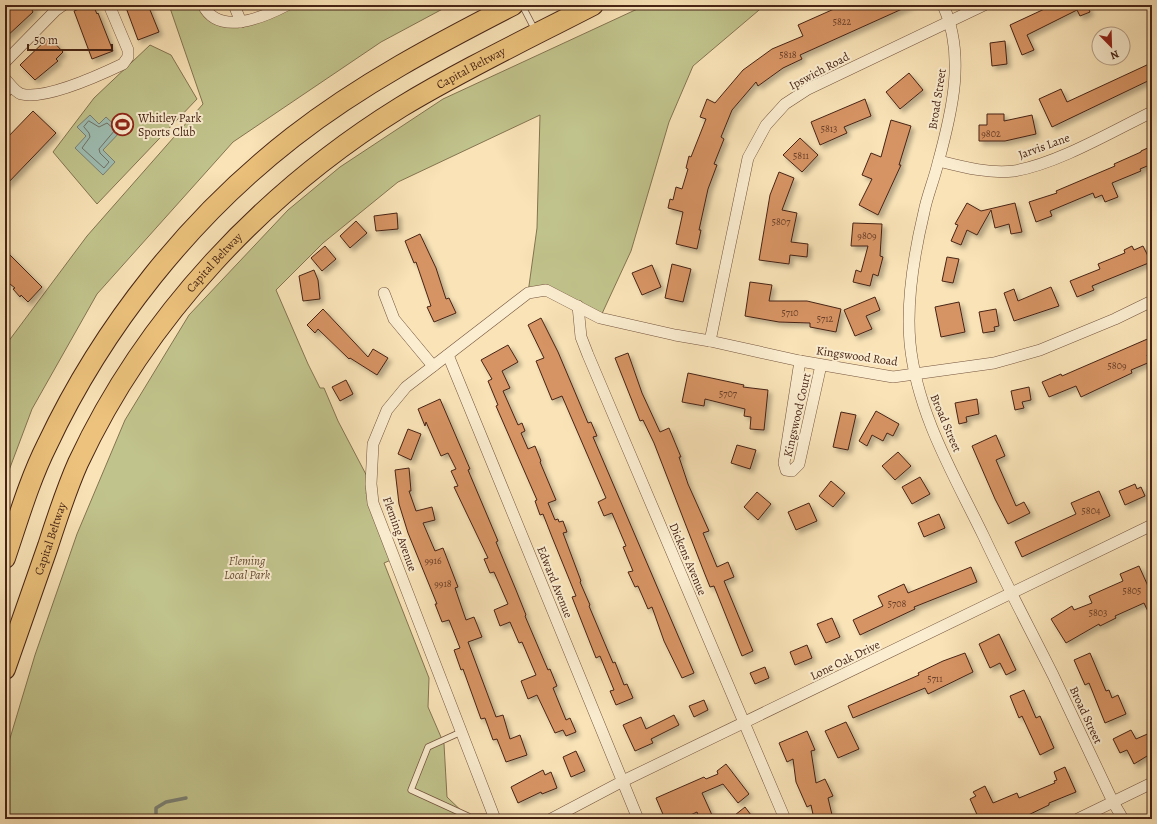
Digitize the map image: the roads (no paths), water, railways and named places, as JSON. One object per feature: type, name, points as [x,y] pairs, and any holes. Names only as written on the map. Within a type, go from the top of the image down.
[{"type":"highway","points":[[5,548],[46,445],[69,400],[95,357],[151,279],[217,205],[252,171],[293,137],[335,107],[381,76],[432,47],[513,5]]},
{"type":"highway","name":"Capital Beltway","points":[[5,669],[78,464],[119,389],[147,344],[177,305],[240,235],[316,167],[354,138],[401,107],[593,5]]},
{"type":"highway","points":[[5,558],[27,491]]},
{"type":"street","points":[[5,62],[56,10],[63,5]]},
{"type":"street","points":[[5,79],[19,93],[31,95],[49,93],[123,64],[128,57],[128,50],[109,5]]},
{"type":"street","points":[[203,5],[211,16],[226,22],[241,22],[287,5]]},
{"type":"street","points":[[234,5],[241,22]]},
{"type":"street","name":"Broad Street","points":[[943,5],[951,22],[954,38],[956,68],[954,92],[939,162],[924,211],[911,284],[910,341],[915,375],[919,393],[931,428],[1113,802],[1123,819]]},
{"type":"street","name":"Ipswich Road","points":[[710,341],[748,158],[766,125],[785,104],[808,89],[984,5]]},
{"type":"street","name":"Jarvis Lane","points":[[939,162],[974,170],[1013,171],[1034,167],[1081,147],[1152,112]]},
{"type":"street","name":"Fleming Avenue","points":[[495,818],[373,503],[371,484],[373,444],[387,410],[406,387],[528,293],[546,290],[578,306]]},
{"type":"street","points":[[384,293],[394,319],[423,351],[433,366]]},
{"type":"street","name":"Kingswood Road","points":[[578,306],[600,318],[675,335],[710,341],[800,361],[893,377],[994,363],[1040,350],[1115,319],[1152,301]]},
{"type":"street","name":"Dickens Avenue","points":[[578,306],[581,336],[588,355],[785,819]]},
{"type":"street","name":"Edward Avenue","points":[[448,355],[638,819]]},
{"type":"street","name":"Kingswood Court","points":[[800,361],[784,463],[786,470],[792,471],[800,464],[821,365]]},
{"type":"street","name":"Lone Oak Drive","points":[[550,819],[623,781],[1152,525]]},
{"type":"street","points":[[1078,819],[1152,783]]},
{"type":"lane","points":[[522,5],[537,34]]},
{"type":"lane","points":[[5,96],[13,88]]},
{"type":"lane","points":[[462,732],[428,747],[411,790],[470,818],[495,818]]},
{"type":"water","points":[[90,115],[99,124],[106,117],[121,131],[103,150],[115,162],[103,175],[75,148],[86,136],[77,127]]},
{"type":"waterway","points":[[156,819],[156,808],[166,802],[186,798]]},
{"type":"place","name":"Whitley Park Sports Club","points":[[123,125]]},
{"type":"park label","name":"Fleming Local Park","points":[[247,568]]}]
